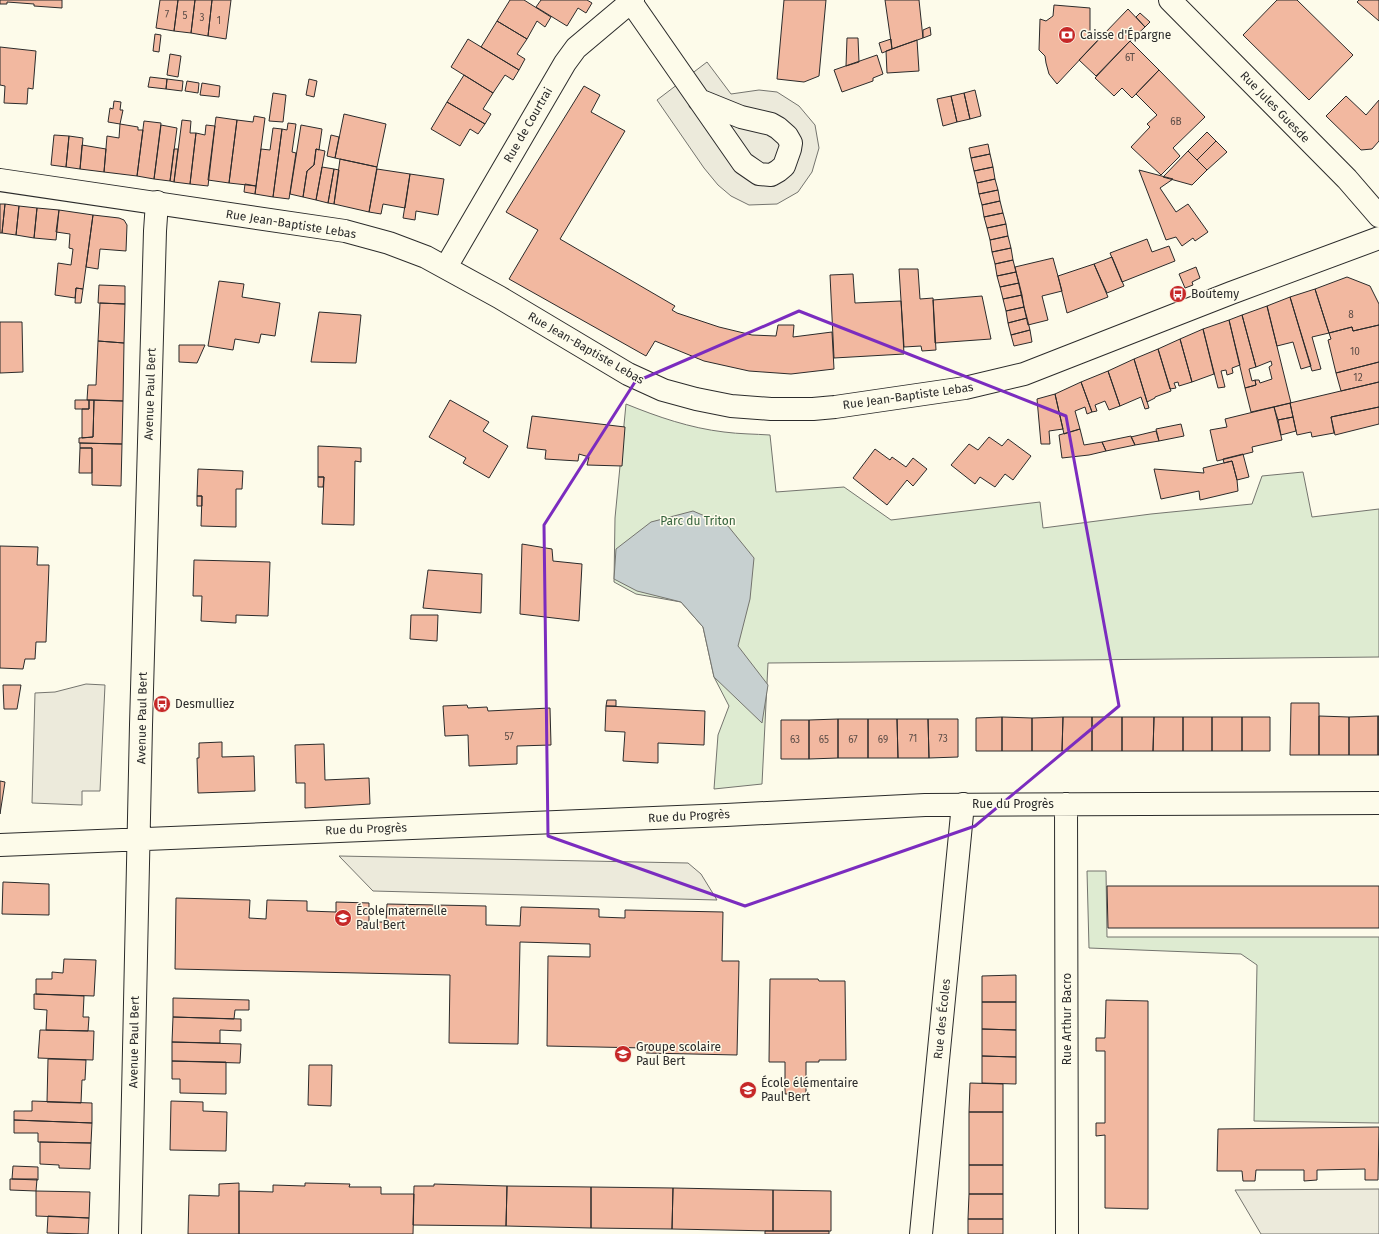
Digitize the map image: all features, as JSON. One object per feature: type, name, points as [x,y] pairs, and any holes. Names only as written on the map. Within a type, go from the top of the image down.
[{"type":"street","name":"Rue Jules Guesde","points":[[1170,0],[1347,179],[1379,216]]},
{"type":"street","name":"Rue de Courtrai","points":[[446,267],[564,63],[576,48],[632,1],[699,100]]},
{"type":"street","name":"Rue Jean-Baptiste Lebas","points":[[0,180],[345,231],[396,245],[426,257],[499,296],[628,374],[647,383],[678,394],[731,406],[771,409],[813,409],[903,398],[966,388],[1024,374],[1202,304],[1379,238]]},
{"type":"street","name":"Avenue Paul Bert","points":[[130,1234],[149,428],[154,238],[157,202]]},
{"type":"street","name":"Rue du Progrès","points":[[0,845],[963,804],[1379,803]]},
{"type":"street","name":"Rue des Écoles","points":[[921,1234],[963,804]]},
{"type":"street","name":"Rue Arthur Bacro","points":[[1066,804],[1067,1234]]},
{"type":"highlighted area","points":[[799,311],[1066,416],[1119,706],[975,826],[745,906],[548,836],[544,525],[635,382]]},
{"type":"green space","name":"Parc du Triton","points":[[626,404],[662,418],[699,428],[730,433],[770,435],[776,492],[844,487],[891,520],[1040,502],[1043,528],[1151,514],[1252,504],[1262,476],[1303,472],[1312,517],[1379,509],[1379,657],[768,663],[762,784],[714,789],[718,735],[729,706],[714,677],[703,627],[681,602],[636,594],[614,582],[615,518]]},
{"type":"green space","points":[[1087,871],[1106,871],[1107,937],[1379,937],[1379,1123],[1254,1121],[1257,965],[1241,954],[1089,948]]},
{"type":"shaded area","points":[[707,62],[731,94],[759,90],[777,92],[799,106],[815,125],[819,148],[812,172],[798,192],[777,204],[749,205],[731,196],[718,185],[704,168],[657,100]]},
{"type":"shaded area","points":[[693,511],[728,526],[754,558],[750,599],[738,646],[768,685],[762,723],[714,677],[703,627],[681,602],[637,591],[614,579],[616,549],[651,522]]},
{"type":"shaded area","points":[[86,684],[105,685],[100,791],[82,791],[82,805],[32,803],[35,693],[55,692]]},
{"type":"shaded area","points":[[339,856],[688,863],[701,874],[717,900],[373,891]]},
{"type":"shaded area","points":[[1379,1189],[1379,1234],[1261,1234],[1235,1190]]},
{"type":"building","points":[[0,0],[62,0],[62,8],[7,2],[7,4],[0,4]]},
{"type":"building","points":[[160,0],[178,0],[174,31],[156,28]]},
{"type":"building","points":[[178,0],[195,0],[191,33],[174,31]]},
{"type":"building","points":[[195,0],[212,0],[208,36],[191,33]]},
{"type":"building","points":[[212,0],[231,0],[226,39],[208,36]]},
{"type":"building","points":[[510,0],[524,0],[551,17],[545,27],[537,21],[527,39],[497,21]]},
{"type":"building","points":[[541,0],[587,0],[592,3],[586,13],[578,8],[567,26],[536,7]]},
{"type":"building","points":[[784,0],[826,0],[819,76],[804,82],[777,79]]},
{"type":"building","points":[[885,0],[919,0],[923,38],[892,49]]},
{"type":"building","points":[[1277,0],[1297,0],[1353,55],[1309,100],[1243,35]]},
{"type":"building","points":[[1359,0],[1379,0],[1379,21],[1357,2]]},
{"type":"building","points":[[1054,5],[1090,8],[1090,33],[1096,33],[1100,38],[1057,84],[1049,74],[1045,56],[1039,50],[1040,19],[1046,21],[1053,16]]},
{"type":"building","points":[[1128,9],[1145,27],[1096,76],[1079,60]]},
{"type":"building","points":[[1140,13],[1150,22],[1145,27],[1136,17]]},
{"type":"building","points":[[497,21],[527,39],[517,54],[525,59],[519,70],[481,47]]},
{"type":"building","points":[[930,27],[931,35],[923,38],[923,30]]},
{"type":"building","points":[[155,34],[161,35],[159,52],[153,51]]},
{"type":"building","points":[[847,38],[858,38],[859,62],[846,66]]},
{"type":"building","points":[[468,39],[519,70],[513,80],[505,75],[493,93],[451,67]]},
{"type":"building","points":[[891,39],[892,49],[882,53],[879,43]]},
{"type":"building","points":[[917,40],[919,71],[887,73],[886,51]]},
{"type":"building","points":[[1130,41],[1159,70],[1132,98],[1122,88],[1114,96],[1095,78]]},
{"type":"building","points":[[0,47],[36,51],[33,89],[28,88],[27,104],[4,103],[5,86],[0,85]]},
{"type":"building","points":[[170,54],[181,56],[178,77],[167,75]]},
{"type":"building","points":[[877,55],[883,74],[873,78],[873,81],[842,92],[834,70]]},
{"type":"building","points":[[1159,70],[1205,117],[1173,148],[1180,156],[1161,175],[1131,147],[1150,127],[1147,124],[1157,115],[1136,94]]},
{"type":"building","points":[[464,75],[493,93],[483,109],[491,114],[485,124],[447,102]]},
{"type":"building","points":[[150,77],[167,79],[166,89],[148,87]]},
{"type":"building","points":[[167,79],[183,81],[182,91],[166,89]]},
{"type":"building","points":[[309,79],[317,81],[314,97],[306,95]]},
{"type":"building","points":[[187,81],[199,83],[198,93],[185,91]]},
{"type":"building","points":[[202,83],[220,86],[219,97],[200,95]]},
{"type":"building","points":[[584,86],[600,95],[591,112],[625,131],[560,239],[675,306],[672,310],[677,313],[719,327],[752,335],[776,336],[778,325],[794,325],[793,337],[832,332],[834,369],[791,374],[749,371],[704,361],[655,341],[646,356],[509,279],[538,230],[506,212]]},
{"type":"building","points":[[975,90],[981,116],[970,119],[964,93]]},
{"type":"building","points":[[273,93],[286,95],[283,122],[269,121]]},
{"type":"building","points":[[964,93],[970,119],[957,122],[951,96]]},
{"type":"building","points":[[951,96],[957,122],[943,126],[937,99]]},
{"type":"building","points":[[1346,96],[1366,115],[1379,100],[1379,141],[1372,149],[1361,150],[1326,116]]},
{"type":"building","points":[[114,101],[121,102],[120,110],[123,110],[120,124],[108,122],[110,108],[113,109]]},
{"type":"building","points":[[447,102],[485,124],[478,134],[470,129],[460,146],[431,129]]},
{"type":"building","points":[[344,114],[386,124],[377,167],[335,158]]},
{"type":"building","points":[[254,116],[265,118],[256,186],[229,183],[237,120],[253,122]]},
{"type":"building","points":[[216,117],[237,120],[229,183],[208,180]]},
{"type":"building","points":[[182,120],[191,121],[190,133],[196,133],[190,184],[174,182]]},
{"type":"building","points":[[144,121],[161,123],[154,179],[137,176]]},
{"type":"building","points":[[288,123],[296,124],[292,152],[296,153],[289,199],[273,197],[282,129],[287,130]]},
{"type":"building","points":[[120,124],[138,127],[138,130],[143,130],[137,176],[104,172],[107,136],[119,138]]},
{"type":"building","points":[[161,125],[177,128],[170,181],[154,179]]},
{"type":"building","points":[[206,125],[215,126],[208,186],[190,184],[196,133],[205,135]]},
{"type":"building","points":[[301,125],[322,129],[319,150],[316,149],[314,165],[307,171],[303,197],[290,194]]},
{"type":"building","points":[[273,128],[282,129],[273,197],[255,194],[261,149],[270,150]]},
{"type":"building","points":[[1207,132],[1216,141],[1197,160],[1188,151]]},
{"type":"building","points":[[54,135],[69,136],[66,167],[51,165]]},
{"type":"building","points":[[331,135],[339,137],[335,158],[327,156]]},
{"type":"building","points":[[69,136],[83,138],[80,169],[66,167]]},
{"type":"building","points":[[1216,141],[1227,152],[1207,170],[1197,160]]},
{"type":"building","points":[[988,144],[990,154],[971,158],[969,148]]},
{"type":"building","points":[[82,145],[106,149],[104,172],[80,169]]},
{"type":"building","points":[[174,149],[178,149],[174,182],[170,181]]},
{"type":"building","points":[[316,149],[325,151],[316,200],[303,197],[307,171],[314,165]]},
{"type":"building","points":[[1188,151],[1207,170],[1192,185],[1163,177]]},
{"type":"building","points":[[990,154],[993,167],[974,171],[971,158]]},
{"type":"building","points":[[340,159],[377,167],[369,212],[334,204]]},
{"type":"building","points":[[322,167],[334,169],[328,203],[316,200]]},
{"type":"building","points":[[993,167],[995,179],[977,183],[974,171]]},
{"type":"building","points":[[334,169],[339,170],[334,204],[328,203]]},
{"type":"building","points":[[377,169],[410,174],[405,208],[383,204],[381,214],[369,212]]},
{"type":"building","points":[[1139,170],[1173,179],[1160,188],[1176,212],[1188,204],[1208,232],[1195,241],[1193,238],[1182,246],[1176,237],[1166,240]]},
{"type":"building","points":[[410,174],[444,179],[438,215],[416,211],[415,220],[403,218]]},
{"type":"building","points":[[995,179],[998,190],[979,194],[977,183]]},
{"type":"building","points":[[245,184],[256,186],[255,194],[244,192]]},
{"type":"building","points":[[998,190],[1000,201],[982,205],[979,194]]},
{"type":"building","points":[[1000,201],[1003,213],[984,217],[982,205]]},
{"type":"building","points":[[0,204],[5,204],[2,233],[0,233]]},
{"type":"building","points":[[5,204],[19,206],[16,235],[2,233]]},
{"type":"building","points":[[19,206],[37,208],[34,238],[16,235]]},
{"type":"building","points":[[37,208],[59,210],[56,240],[34,238]]},
{"type":"building","points":[[59,210],[93,215],[83,289],[76,288],[75,298],[55,295],[58,263],[71,265],[73,249],[69,248],[70,234],[56,232]]},
{"type":"building","points":[[1003,213],[1006,224],[987,228],[984,217]]},
{"type":"building","points":[[93,215],[119,218],[124,220],[127,225],[126,251],[100,249],[98,269],[86,267]]},
{"type":"building","points":[[1006,224],[1008,236],[990,240],[987,228]]},
{"type":"building","points":[[1008,236],[1011,248],[992,252],[990,240]]},
{"type":"building","points":[[1147,239],[1152,252],[1169,246],[1175,261],[1122,282],[1110,253]]},
{"type":"building","points":[[1011,248],[1013,260],[995,264],[992,252]]},
{"type":"building","points":[[1112,257],[1124,286],[1107,293],[1094,264]]},
{"type":"building","points":[[1053,258],[1062,291],[1042,296],[1048,320],[1028,325],[1015,267]]},
{"type":"building","points":[[1013,260],[1016,272],[997,276],[995,264]]},
{"type":"building","points":[[1094,264],[1108,297],[1067,313],[1058,276]]},
{"type":"building","points":[[1196,267],[1200,278],[1192,282],[1193,285],[1185,288],[1179,274]]},
{"type":"building","points":[[899,269],[918,269],[920,299],[933,298],[936,350],[922,351],[921,346],[904,347]]},
{"type":"building","points":[[1016,272],[1019,283],[1000,287],[997,276]]},
{"type":"building","points":[[853,274],[855,303],[901,301],[904,354],[834,358],[830,275]]},
{"type":"building","points":[[1347,277],[1370,286],[1379,304],[1379,325],[1353,331],[1352,327],[1329,333],[1315,289]]},
{"type":"building","points":[[219,281],[244,284],[242,297],[280,303],[275,336],[261,334],[259,343],[235,339],[233,350],[208,346]]},
{"type":"building","points":[[1019,283],[1022,295],[1003,299],[1000,287]]},
{"type":"building","points":[[99,285],[125,286],[125,304],[98,303]]},
{"type":"building","points":[[76,288],[83,289],[81,303],[75,303]]},
{"type":"building","points":[[1315,289],[1329,333],[1312,337],[1321,369],[1312,371],[1290,297]]},
{"type":"building","points":[[1022,295],[1024,307],[1006,311],[1003,299]]},
{"type":"building","points":[[982,296],[991,339],[935,343],[933,300]]},
{"type":"building","points":[[1290,297],[1311,366],[1301,369],[1293,342],[1277,346],[1267,306]]},
{"type":"building","points":[[100,303],[125,304],[124,343],[98,341]]},
{"type":"building","points":[[1267,306],[1291,403],[1251,412],[1245,388],[1256,385],[1255,380],[1259,380],[1260,383],[1272,379],[1269,367],[1272,365],[1271,361],[1256,367],[1242,315]]},
{"type":"building","points":[[1024,307],[1027,318],[1008,323],[1006,311]]},
{"type":"building","points":[[319,312],[361,315],[356,363],[311,362]]},
{"type":"building","points":[[1242,315],[1256,367],[1249,369],[1252,381],[1255,380],[1256,385],[1245,388],[1229,320]]},
{"type":"building","points":[[1027,318],[1030,330],[1011,335],[1008,323]]},
{"type":"building","points":[[1229,320],[1240,365],[1232,368],[1233,373],[1227,375],[1226,370],[1221,371],[1225,387],[1218,388],[1203,329]]},
{"type":"building","points":[[0,322],[22,322],[23,372],[0,373]]},
{"type":"building","points":[[1379,325],[1379,362],[1336,373],[1328,340],[1331,339],[1329,333],[1352,327],[1353,331]]},
{"type":"building","points":[[1203,329],[1214,374],[1192,382],[1180,339]]},
{"type":"building","points":[[1030,330],[1032,342],[1014,346],[1011,335]]},
{"type":"building","points":[[1180,339],[1192,382],[1179,386],[1178,382],[1174,383],[1176,388],[1170,389],[1158,349]]},
{"type":"building","points":[[98,341],[124,343],[123,401],[87,400],[88,385],[96,385]]},
{"type":"building","points":[[179,345],[205,345],[197,363],[179,362]]},
{"type":"building","points":[[1158,349],[1171,391],[1155,397],[1147,402],[1134,359]]},
{"type":"building","points":[[1134,359],[1149,408],[1145,409],[1141,397],[1120,406],[1108,371]]},
{"type":"building","points":[[1379,362],[1379,382],[1341,391],[1336,373]]},
{"type":"building","points":[[1108,371],[1120,406],[1109,410],[1105,401],[1095,405],[1097,411],[1092,412],[1081,382]]},
{"type":"building","points":[[1081,382],[1092,412],[1087,414],[1085,407],[1075,411],[1080,429],[1064,434],[1055,394]]},
{"type":"building","points":[[1379,382],[1379,407],[1331,417],[1334,433],[1312,437],[1311,432],[1297,435],[1290,403]]},
{"type":"building","points":[[1055,394],[1063,429],[1049,431],[1050,444],[1041,444],[1037,399]]},
{"type":"building","points":[[75,400],[89,400],[89,409],[75,409]]},
{"type":"building","points":[[89,400],[94,400],[93,437],[82,438],[82,409],[89,409]]},
{"type":"building","points":[[94,400],[123,401],[122,444],[79,443],[79,438],[93,437]]},
{"type":"building","points":[[450,400],[489,422],[483,431],[508,446],[489,478],[463,463],[466,458],[429,437]]},
{"type":"building","points":[[1290,403],[1293,417],[1278,420],[1274,407]]},
{"type":"building","points":[[1274,407],[1282,440],[1252,447],[1253,452],[1217,461],[1210,430],[1227,427],[1225,419]]},
{"type":"building","points":[[1379,407],[1379,424],[1335,435],[1331,417]]},
{"type":"building","points":[[532,416],[625,427],[622,466],[587,465],[589,457],[579,454],[578,461],[545,459],[546,450],[527,448]]},
{"type":"building","points":[[1293,417],[1296,431],[1281,435],[1278,420]]},
{"type":"building","points":[[1181,424],[1184,436],[1159,441],[1156,429]]},
{"type":"building","points":[[1080,429],[1084,445],[1102,442],[1106,451],[1089,455],[1062,458],[1059,435]]},
{"type":"building","points":[[1156,431],[1159,441],[1135,445],[1131,437]]},
{"type":"building","points":[[1131,436],[1135,445],[1106,451],[1102,442]]},
{"type":"building","points":[[989,437],[1002,446],[1008,439],[1031,456],[1013,480],[1005,474],[995,487],[980,477],[975,484],[951,465],[969,444],[978,450]]},
{"type":"building","points":[[80,443],[122,444],[121,486],[92,485],[92,448],[80,448]]},
{"type":"building","points":[[318,446],[361,448],[361,462],[355,461],[354,525],[322,524],[324,477],[318,477]]},
{"type":"building","points":[[80,448],[92,448],[92,473],[79,473]]},
{"type":"building","points":[[875,449],[890,460],[892,457],[906,467],[913,458],[927,469],[913,486],[907,480],[887,505],[853,478]]},
{"type":"building","points":[[1243,454],[1249,477],[1237,480],[1232,461],[1224,463],[1223,459]]},
{"type":"building","points":[[1232,461],[1238,491],[1200,500],[1199,491],[1161,499],[1154,469],[1204,473],[1203,468]]},
{"type":"building","points":[[198,469],[243,471],[242,489],[236,489],[236,527],[201,526],[202,496],[197,496]]},
{"type":"building","points":[[318,477],[324,477],[323,487],[318,487]]},
{"type":"building","points":[[197,496],[202,496],[202,506],[197,506]]},
{"type":"building","points":[[522,544],[552,549],[553,561],[582,564],[579,621],[520,614]]},
{"type":"building","points":[[0,546],[38,547],[37,565],[49,565],[46,642],[36,642],[35,659],[25,659],[23,669],[0,668]]},
{"type":"building","points":[[194,560],[270,562],[268,616],[236,615],[236,623],[201,621],[202,596],[193,596]]},
{"type":"building","points":[[428,570],[482,574],[481,613],[423,608]]},
{"type":"building","points":[[411,615],[438,615],[437,641],[410,639]]},
{"type":"building","points":[[3,685],[21,685],[17,709],[4,709]]},
{"type":"building","points":[[607,700],[616,700],[616,706],[606,706]]},
{"type":"building","points":[[1291,703],[1319,703],[1319,755],[1290,755]]},
{"type":"building","points":[[467,705],[468,708],[487,707],[488,711],[550,708],[551,745],[517,746],[517,764],[469,766],[468,735],[445,736],[443,706]]},
{"type":"building","points":[[606,706],[705,711],[704,745],[658,743],[658,763],[623,761],[625,732],[605,731]]},
{"type":"building","points":[[1319,716],[1349,717],[1349,755],[1319,755]]},
{"type":"building","points":[[1378,716],[1378,755],[1349,755],[1349,717]]},
{"type":"building","points":[[1379,716],[1379,755],[1378,755]]},
{"type":"building","points":[[1002,717],[1032,718],[1032,751],[1002,751]]},
{"type":"building","points":[[1002,717],[1002,751],[976,751],[976,718]]},
{"type":"building","points":[[1063,717],[1062,751],[1032,751],[1032,718]]},
{"type":"building","points":[[1063,717],[1092,717],[1092,751],[1062,751]]},
{"type":"building","points":[[1092,717],[1122,717],[1122,751],[1092,751]]},
{"type":"building","points":[[1122,717],[1154,717],[1153,751],[1122,751]]},
{"type":"building","points":[[1154,717],[1183,717],[1183,751],[1153,751]]},
{"type":"building","points":[[1183,717],[1212,717],[1212,751],[1183,751]]},
{"type":"building","points":[[1212,717],[1242,717],[1242,751],[1212,751]]},
{"type":"building","points":[[1242,717],[1270,717],[1270,751],[1242,751]]},
{"type":"building","points":[[838,719],[838,758],[809,759],[809,720]]},
{"type":"building","points":[[838,719],[868,719],[868,758],[838,758]]},
{"type":"building","points":[[868,719],[897,719],[898,758],[868,758]]},
{"type":"building","points":[[897,719],[928,719],[929,758],[898,758]]},
{"type":"building","points":[[928,719],[958,719],[958,757],[929,758]]},
{"type":"building","points":[[781,720],[809,720],[809,759],[781,759]]},
{"type":"building","points":[[222,742],[222,757],[254,756],[255,791],[198,793],[197,758],[199,758],[199,743]]},
{"type":"building","points":[[324,744],[325,780],[369,778],[370,804],[305,808],[305,783],[296,783],[295,745]]},
{"type":"building","points":[[0,781],[5,782],[0,814]]},
{"type":"building","points":[[3,882],[49,884],[49,915],[2,914]]},
{"type":"building","points":[[1107,886],[1379,886],[1379,928],[1108,928]]},
{"type":"building","points":[[176,898],[250,900],[249,918],[266,919],[267,900],[307,901],[307,911],[336,912],[336,902],[369,903],[369,922],[386,922],[387,904],[486,906],[486,925],[520,926],[521,907],[599,909],[599,917],[625,918],[625,910],[723,912],[722,961],[739,961],[737,1055],[646,1053],[646,1048],[547,1046],[548,956],[590,957],[590,944],[520,942],[518,1044],[449,1043],[450,975],[175,969]]},
{"type":"building","points":[[64,959],[96,960],[94,996],[36,994],[36,979],[52,979],[52,972],[63,973]]},
{"type":"building","points":[[1016,975],[1016,1002],[982,1002],[982,976]]},
{"type":"building","points":[[770,979],[818,979],[819,981],[845,981],[846,1060],[819,1060],[819,1062],[806,1062],[806,1094],[785,1094],[785,1062],[769,1062]]},
{"type":"building","points":[[34,994],[84,996],[83,1017],[89,1017],[88,1031],[46,1030],[47,1010],[34,1009]]},
{"type":"building","points":[[173,998],[249,1000],[249,1010],[235,1010],[234,1019],[173,1017]]},
{"type":"building","points":[[1106,1000],[1148,1001],[1148,1209],[1105,1208],[1105,1135],[1096,1136],[1096,1123],[1105,1123],[1105,1051],[1096,1051],[1096,1038],[1105,1038]]},
{"type":"building","points":[[982,1002],[1016,1002],[1016,1030],[982,1029]]},
{"type":"building","points":[[173,1017],[241,1019],[241,1031],[220,1030],[220,1043],[172,1042]]},
{"type":"building","points":[[982,1029],[1016,1030],[1016,1057],[982,1056]]},
{"type":"building","points":[[40,1030],[94,1031],[93,1060],[38,1058]]},
{"type":"building","points":[[172,1042],[241,1044],[240,1063],[172,1061]]},
{"type":"building","points":[[982,1056],[1016,1057],[1016,1084],[982,1083]]},
{"type":"building","points":[[48,1059],[86,1060],[85,1080],[82,1080],[81,1103],[47,1102]]},
{"type":"building","points":[[172,1061],[226,1062],[226,1094],[180,1093],[180,1079],[172,1079]]},
{"type":"building","points":[[309,1065],[332,1065],[331,1106],[308,1105]]},
{"type":"building","points":[[970,1083],[1003,1084],[1003,1112],[969,1112]]},
{"type":"building","points":[[32,1101],[92,1103],[92,1123],[14,1120],[14,1111],[32,1111]]},
{"type":"building","points":[[171,1101],[203,1102],[203,1111],[227,1112],[226,1151],[170,1150]]},
{"type":"building","points":[[969,1112],[1003,1112],[1003,1165],[969,1165]]},
{"type":"building","points":[[14,1120],[92,1123],[91,1143],[38,1142],[38,1133],[14,1133]]},
{"type":"building","points":[[1379,1127],[1378,1180],[1365,1180],[1365,1169],[1317,1170],[1317,1180],[1304,1181],[1304,1170],[1256,1170],[1255,1181],[1243,1181],[1242,1171],[1217,1171],[1218,1129]]},
{"type":"building","points":[[40,1142],[91,1143],[90,1169],[59,1168],[59,1165],[40,1164]]},
{"type":"building","points":[[969,1165],[1003,1165],[1003,1194],[969,1194]]},
{"type":"building","points":[[13,1166],[38,1167],[38,1180],[12,1179]]},
{"type":"building","points":[[10,1179],[37,1179],[36,1191],[10,1190]]},
{"type":"building","points":[[239,1183],[239,1234],[188,1234],[189,1195],[219,1196],[219,1184]]},
{"type":"building","points":[[305,1183],[350,1184],[349,1187],[381,1187],[381,1194],[414,1194],[413,1234],[239,1234],[239,1191],[273,1192],[273,1185],[305,1186]]},
{"type":"building","points":[[434,1184],[507,1186],[506,1226],[413,1225],[414,1186],[434,1186]]},
{"type":"building","points":[[507,1186],[591,1187],[591,1228],[506,1226]]},
{"type":"building","points":[[591,1187],[673,1188],[672,1229],[591,1228]]},
{"type":"building","points":[[673,1188],[773,1190],[773,1231],[672,1229]]},
{"type":"building","points":[[773,1190],[831,1191],[831,1231],[773,1231]]},
{"type":"building","points":[[36,1191],[90,1192],[89,1218],[36,1216]]},
{"type":"building","points":[[969,1194],[1003,1194],[1003,1219],[968,1219]]},
{"type":"building","points":[[48,1216],[89,1218],[88,1234],[47,1233]]},
{"type":"building","points":[[968,1219],[1003,1219],[1003,1234],[968,1234]]},
{"type":"building","points":[[765,1231],[829,1231],[829,1234],[765,1234]]},
{"type":"place","name":"Caisse d'Épargne","points":[[1067,35]]},
{"type":"place","name":"Boutemy","points":[[1178,294]]},
{"type":"place","name":"Desmulliez","points":[[162,704]]},
{"type":"place","name":"École maternelle Paul Bert","points":[[343,918]]},
{"type":"place","name":"Groupe scolaire Paul Bert","points":[[623,1054]]},
{"type":"place","name":"École élémentaire Paul Bert","points":[[748,1090]]}]
